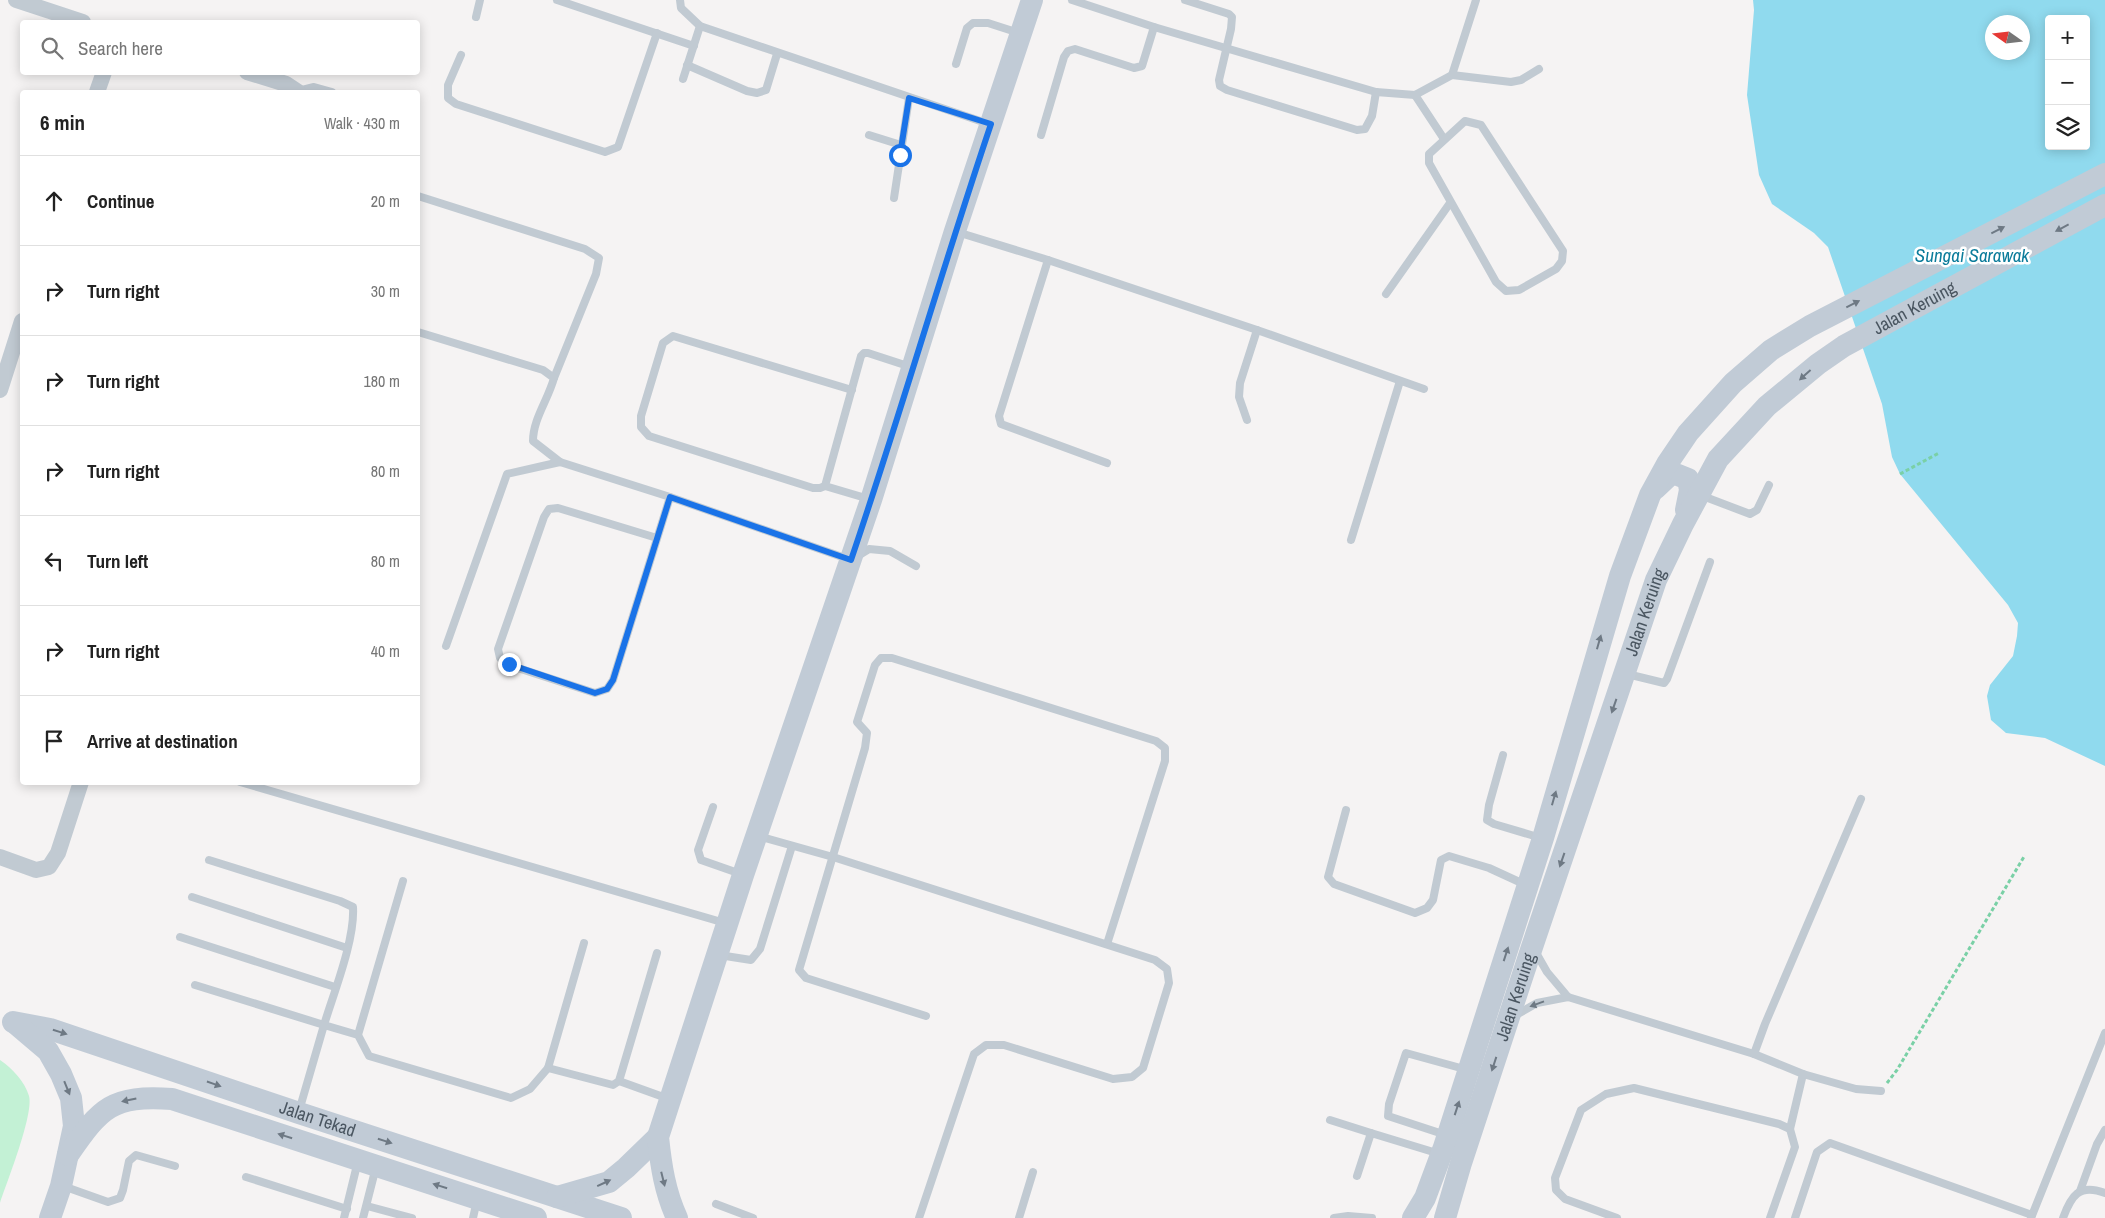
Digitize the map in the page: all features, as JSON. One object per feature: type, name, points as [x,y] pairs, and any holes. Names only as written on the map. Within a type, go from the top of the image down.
[{"type":"street","points":[[16,0],[78,20]]},
{"type":"street","points":[[677,1218],[669,1201],[661,1170],[658,1137],[756,835],[871,500],[955,232],[1021,34],[1030,0]]},
{"type":"street","points":[[98,90],[103,75]]},
{"type":"street","points":[[257,75],[286,84],[295,90]]},
{"type":"street","name":"Jalan Keruing","points":[[1413,1218],[1425,1198],[1445,1145],[1543,838],[1608,612],[1650,495],[1667,464],[1688,433],[1733,383],[1771,350],[1810,326],[2105,174]]},
{"type":"street","name":"Jalan Keruing","points":[[1445,1218],[1532,947],[1656,580],[1683,524],[1718,459],[1767,406],[1818,364],[1844,346],[2105,205]]},
{"type":"street","points":[[0,390],[20,327]]},
{"type":"street","points":[[1650,495],[1671,474],[1678,474],[1688,479],[1690,490],[1683,524]]},
{"type":"street","points":[[0,857],[36,870],[49,867],[58,853],[81,785]]},
{"type":"street","points":[[6,1020],[48,1051],[61,1074],[71,1098],[74,1126],[62,1186],[50,1218]]},
{"type":"street","name":"Jalan Tekad","points":[[6,1020],[50,1028],[299,1113],[621,1218]]},
{"type":"street","name":"Jalan Tekad","points":[[68,1155],[86,1129],[103,1111],[122,1101],[144,1097],[172,1099],[368,1162],[475,1208],[536,1218]]},
{"type":"street","points":[[557,1197],[609,1182],[658,1137]]},
{"type":"lane","points":[[476,18],[480,0]]},
{"type":"lane","points":[[557,0],[694,46]]},
{"type":"lane","points":[[680,0],[681,8],[700,26],[777,54],[991,124]]},
{"type":"lane","points":[[1072,0],[1154,27],[1376,92],[1415,95],[1452,75],[1511,82],[1521,80],[1539,70]]},
{"type":"lane","points":[[1185,0],[1229,14],[1232,17],[1219,80],[1220,86],[1227,90],[1357,130],[1365,129],[1370,122],[1376,92]]},
{"type":"lane","points":[[1452,75],[1476,0]]},
{"type":"lane","points":[[956,64],[967,28],[973,23],[988,23],[1021,34]]},
{"type":"lane","points":[[683,78],[700,26]]},
{"type":"lane","points":[[1041,135],[1068,51],[1075,49],[1134,68],[1142,66],[1154,27]]},
{"type":"lane","points":[[461,54],[448,85],[448,98],[456,104],[605,152],[618,147],[657,33]]},
{"type":"lane","points":[[687,65],[758,93],[766,90],[777,54]]},
{"type":"lane","points":[[304,90],[314,87],[325,90]]},
{"type":"lane","points":[[1415,95],[1444,139]]},
{"type":"lane","points":[[894,198],[909,98]]},
{"type":"lane","points":[[1465,121],[1481,125],[1563,251],[1562,261],[1556,269],[1519,290],[1506,291],[1496,282],[1450,203],[1429,163],[1429,154],[1465,121]]},
{"type":"lane","points":[[869,136],[901,145]]},
{"type":"lane","points":[[420,197],[584,249],[599,258],[596,274],[554,378],[551,390],[533,430],[533,441],[560,462],[670,497],[851,560],[869,549],[883,550],[890,551],[916,566]]},
{"type":"lane","points":[[1386,294],[1450,203]]},
{"type":"lane","points":[[955,232],[1048,260],[1257,330],[1424,389]]},
{"type":"lane","points":[[1048,260],[999,416],[1000,424],[1107,464]]},
{"type":"lane","points":[[1247,420],[1239,397],[1240,383],[1257,330]]},
{"type":"lane","points":[[420,333],[544,370],[554,378]]},
{"type":"lane","points":[[852,390],[673,336],[663,343],[640,416],[641,427],[649,436],[813,488],[825,486],[871,500]]},
{"type":"lane","points":[[825,486],[861,356],[864,353],[913,368]]},
{"type":"lane","points":[[1351,540],[1400,381]]},
{"type":"lane","points":[[446,646],[507,474],[560,462]]},
{"type":"lane","points":[[1698,495],[1750,514],[1757,510],[1770,485]]},
{"type":"lane","points":[[657,538],[558,508],[549,509],[544,518],[498,650],[500,658],[509,664],[595,693],[607,689],[613,680],[670,497]]},
{"type":"lane","points":[[1625,674],[1664,683],[1710,562]]},
{"type":"lane","points":[[926,1016],[806,978],[799,970],[865,748],[867,733],[857,722],[875,665],[881,658],[892,658],[1156,741],[1165,748],[1166,761],[1107,944]]},
{"type":"lane","points":[[1503,755],[1489,804],[1487,820],[1494,824],[1543,838]]},
{"type":"lane","points":[[250,785],[727,923]]},
{"type":"lane","points":[[1754,1054],[1860,799]]},
{"type":"lane","points":[[713,807],[698,850],[700,860],[743,874]]},
{"type":"lane","points":[[1346,810],[1328,877],[1334,884],[1415,913],[1427,908],[1433,900],[1441,860],[1449,856],[1489,868],[1528,885]]},
{"type":"lane","points":[[756,835],[833,857],[1107,944],[1155,960],[1167,969],[1169,983],[1143,1068],[1132,1077],[1113,1079],[1004,1045],[986,1045],[974,1054],[919,1218]]},
{"type":"lane","points":[[718,955],[751,960],[760,949],[792,846]]},
{"type":"lane","points":[[209,860],[353,907],[354,918],[347,948],[299,1113]]},
{"type":"lane","points":[[403,881],[358,1035],[369,1056],[511,1098],[530,1089],[548,1068],[584,943]]},
{"type":"lane","points":[[192,897],[347,948]]},
{"type":"lane","points":[[180,937],[335,987]]},
{"type":"lane","points":[[1532,947],[1547,972],[1568,997]]},
{"type":"lane","points":[[619,1082],[657,953]]},
{"type":"lane","points":[[194,985],[358,1035]]},
{"type":"lane","points":[[1508,1020],[1537,1003],[1568,997],[1754,1054],[1803,1074],[1856,1089],[1881,1091]]},
{"type":"lane","points":[[1795,1218],[1818,1152],[1830,1143],[2031,1217],[2105,1033]]},
{"type":"lane","points":[[1445,1145],[1388,1116],[1389,1104],[1406,1053],[1469,1070]]},
{"type":"lane","points":[[548,1068],[613,1085],[619,1082],[671,1100]]},
{"type":"lane","points":[[1770,1218],[1795,1147],[1790,1130],[1803,1074]]},
{"type":"lane","points":[[1617,1218],[1564,1199],[1556,1190],[1555,1178],[1582,1110],[1606,1094],[1634,1088],[1779,1124],[1790,1130]]},
{"type":"lane","points":[[1330,1120],[1371,1133],[1445,1145]]},
{"type":"lane","points":[[2063,1218],[2070,1199],[2080,1191],[2105,1130]]},
{"type":"lane","points":[[1358,1176],[1371,1133]]},
{"type":"lane","points":[[62,1186],[108,1202],[120,1198],[124,1190],[128,1161],[136,1155],[175,1166]]},
{"type":"lane","points":[[363,1218],[368,1206],[368,1162]]},
{"type":"lane","points":[[344,1218],[368,1162]]},
{"type":"lane","points":[[1019,1218],[1034,1172]]},
{"type":"lane","points":[[246,1177],[347,1209]]},
{"type":"lane","points":[[2080,1191],[2096,1190],[2105,1193]]},
{"type":"lane","points":[[716,1204],[753,1218]]},
{"type":"lane","points":[[368,1206],[412,1218]]},
{"type":"lane","points":[[1334,1218],[1348,1216],[1372,1218]]},
{"type":"path","points":[[1900,474],[1940,453]]},
{"type":"path","points":[[1881,1091],[1897,1070],[2025,855]]},
{"type":"green space","points":[[0,1060],[21,1081],[29,1096],[29,1105],[24,1132],[0,1203]]},
{"type":"water","name":"Sungai Sarawak","points":[[1753,0],[2105,0],[2105,766],[2045,738],[2006,733],[1991,720],[1987,696],[1990,685],[2013,656],[2018,623],[2008,605],[1900,474],[1892,457],[1882,404],[1828,247],[1814,233],[1772,204],[1759,175],[1747,95],[1754,10]]},
{"type":"route","points":[[509,664],[595,693],[607,689],[613,680],[670,497],[851,560],[991,124],[909,98],[900,155]]}]
